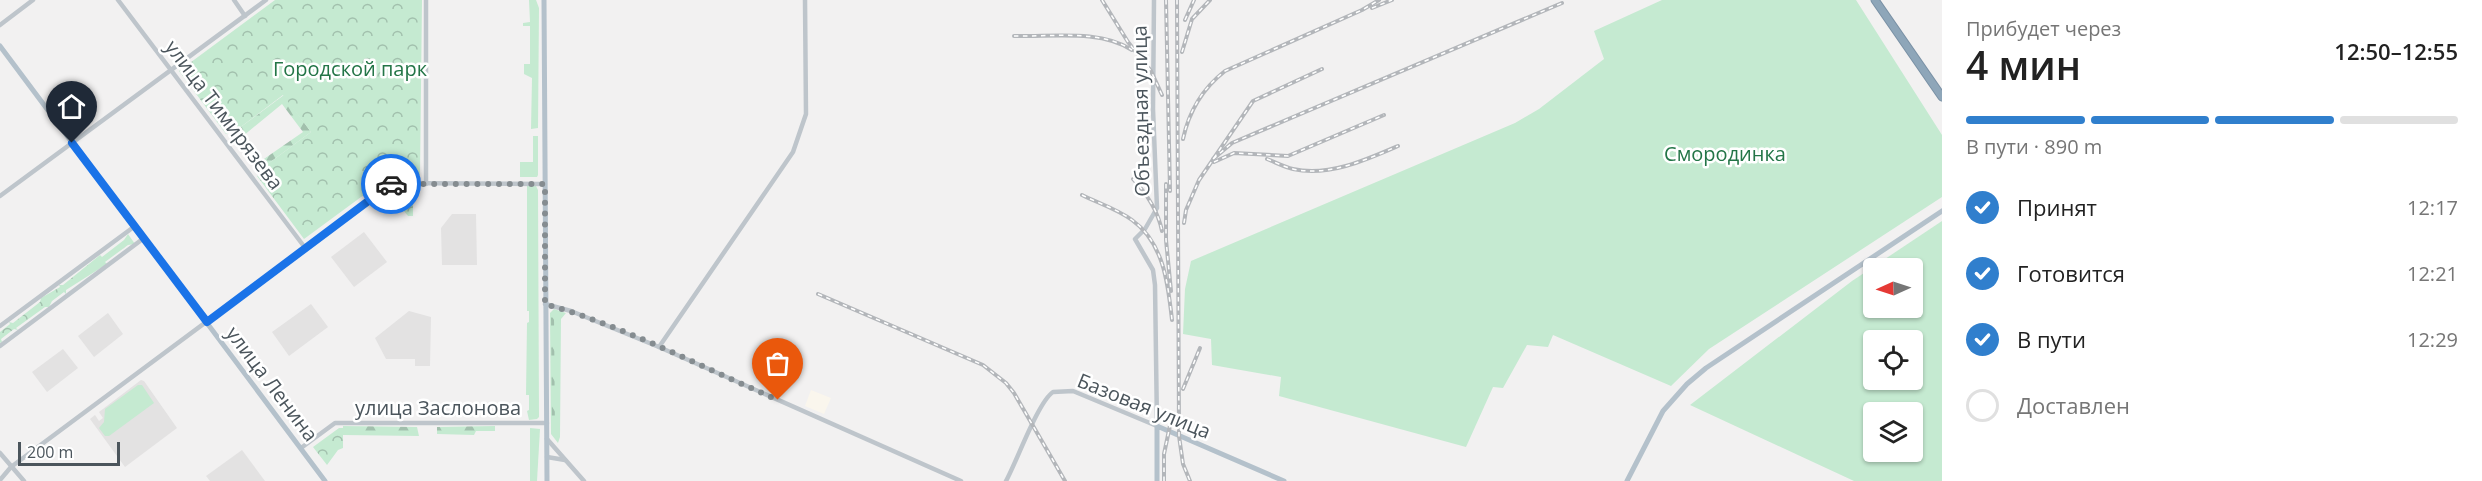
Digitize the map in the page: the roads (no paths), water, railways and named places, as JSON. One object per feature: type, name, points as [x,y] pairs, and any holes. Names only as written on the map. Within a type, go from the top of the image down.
[{"type":"highway","points":[[1875,0],[1942,97]]},
{"type":"main road","points":[[544,0],[547,481]]},
{"type":"main road","name":"улица Ленина","points":[[0,46],[325,481]]},
{"type":"main road","points":[[1627,481],[1655,422],[1687,384],[1706,368],[1942,211]]},
{"type":"main road","points":[[1157,426],[1157,481]]},
{"type":"main road","name":"Базовая улица","points":[[1157,426],[1284,481]]},
{"type":"street","points":[[0,25],[33,0]]},
{"type":"street","points":[[120,2],[127,0]]},
{"type":"street","points":[[234,0],[245,16]]},
{"type":"street","points":[[0,196],[266,0]]},
{"type":"street","points":[[426,0],[426,184]]},
{"type":"street","points":[[659,347],[793,152],[801,134],[806,114],[805,0]]},
{"type":"street","name":"Объездная улица","points":[[1154,0],[1153,109],[1157,208],[1145,229],[1135,239],[1153,270],[1155,285],[1157,426]]},
{"type":"street","name":"улица Тимирязева","points":[[120,2],[306,249]]},
{"type":"street","points":[[0,480],[10,467],[393,183],[545,184]]},
{"type":"street","points":[[0,326],[135,226]]},
{"type":"street","points":[[0,346],[144,238]]},
{"type":"street","points":[[545,304],[571,311],[659,347],[961,481]]},
{"type":"street","name":"Базовая улица","points":[[1006,481],[1043,402],[1053,392],[1073,391],[1157,426]]},
{"type":"street","name":"улица Заслонова","points":[[302,448],[335,423],[547,423]]},
{"type":"street","points":[[547,439],[584,481]]},
{"type":"street","points":[[0,453],[24,481]]},
{"type":"street","points":[[547,457],[560,458],[567,462]]},
{"type":"railway","points":[[1102,0],[1128,42],[1151,71],[1162,95]]},
{"type":"railway","points":[[1166,0],[1170,191]]},
{"type":"railway","points":[[1177,0],[1179,436],[1183,464],[1190,481]]},
{"type":"railway","points":[[1185,20],[1194,0]]},
{"type":"railway","points":[[1182,52],[1192,19],[1210,0]]},
{"type":"railway","points":[[1183,139],[1198,101],[1225,71],[1362,10],[1379,0]]},
{"type":"railway","points":[[1372,8],[1392,0]]},
{"type":"railway","points":[[1213,159],[1232,143],[1562,3]]},
{"type":"railway","points":[[1014,36],[1090,37],[1119,43],[1132,50]]},
{"type":"railway","points":[[1184,223],[1186,210],[1199,180],[1253,101],[1322,69]]},
{"type":"railway","points":[[1214,162],[1234,153],[1288,156],[1384,115]]},
{"type":"railway","points":[[1267,159],[1293,169],[1320,171],[1347,166],[1398,146]]},
{"type":"railway","points":[[1133,179],[1151,203],[1162,231]]},
{"type":"railway","points":[[1166,184],[1166,240],[1171,291]]},
{"type":"railway","points":[[1082,195],[1126,216],[1143,229],[1151,240],[1158,252],[1166,279],[1172,320]]},
{"type":"railway","points":[[818,294],[983,365],[1006,383],[1014,393],[1065,481]]},
{"type":"railway","points":[[1183,389],[1200,348]]},
{"type":"railway","points":[[1164,481],[1164,454],[1172,416]]},
{"type":"park label","name":"Городской парк","points":[[350,69]]},
{"type":"park label","name":"Смородинка","points":[[1725,154]]}]
